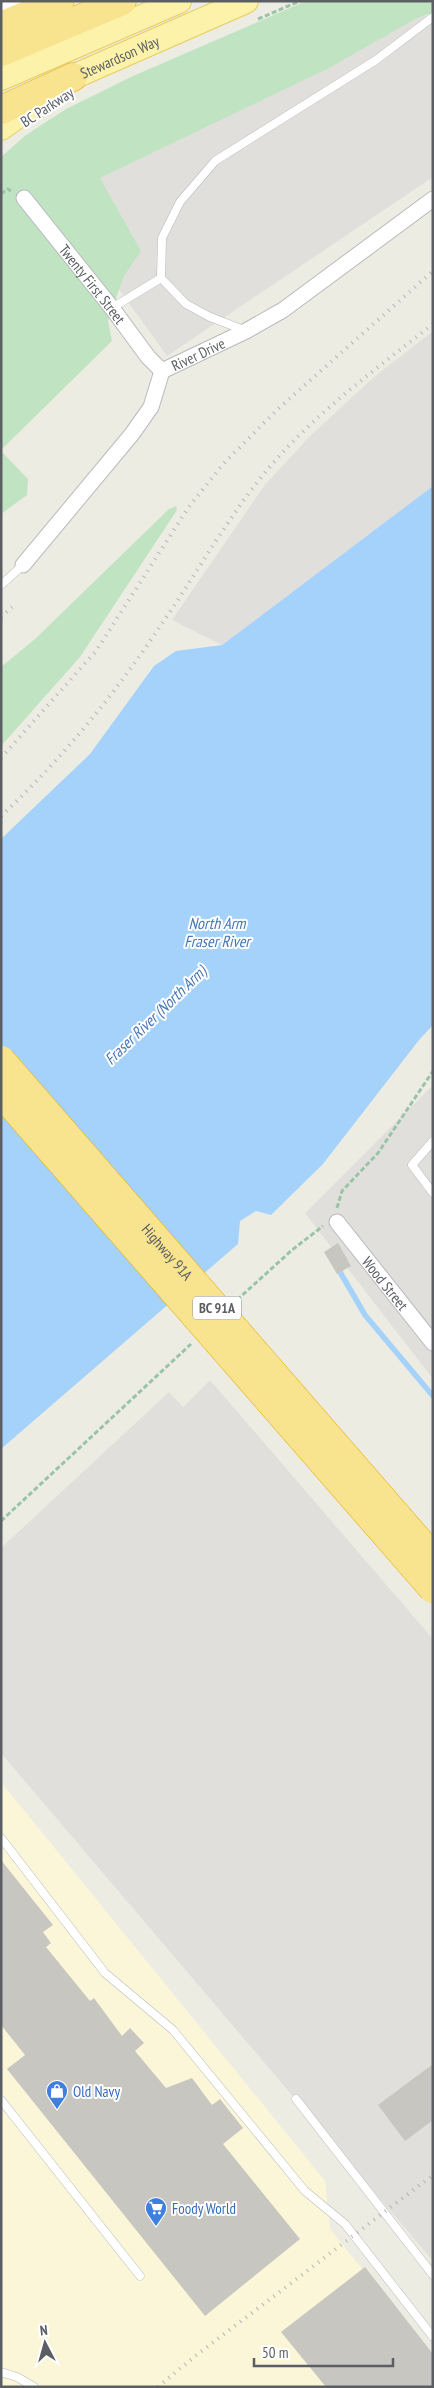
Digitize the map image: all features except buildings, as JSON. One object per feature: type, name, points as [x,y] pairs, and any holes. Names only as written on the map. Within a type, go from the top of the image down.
[{"type":"highway","points":[[1,26],[60,1]]},
{"type":"highway","points":[[1,52],[122,1]]},
{"type":"highway","points":[[1,110],[73,77]]},
{"type":"highway","name":"Highway 91A","points":[[1,1060],[433,1557]]},
{"type":"highway","name":"Highway 91A","points":[[1,1092],[433,1589]]},
{"type":"main road","name":"Stewardson Way","points":[[1,78],[179,1]]},
{"type":"main road","name":"Stewardson Way","points":[[1,128],[73,77],[250,11]]},
{"type":"street","points":[[1,9],[19,1]]},
{"type":"street","name":"Twenty First Street","points":[[24,198],[112,308],[148,357],[162,371]]},
{"type":"street","name":"River Drive","points":[[23,565],[132,434],[151,407],[162,371],[246,331],[283,310],[433,199]]},
{"type":"street","name":"Wood Street","points":[[337,1222],[433,1343]]},
{"type":"lane","points":[[246,331],[210,317],[186,304],[161,278],[162,238],[180,202],[215,161],[376,60],[433,17]]},
{"type":"lane","points":[[112,308],[161,278]]},
{"type":"lane","points":[[1,585],[23,565]]},
{"type":"lane","points":[[433,1141],[412,1165],[433,1193]]},
{"type":"lane","points":[[1,1838],[105,1972],[173,2030],[305,2191],[345,2224],[433,2337]]},
{"type":"lane","points":[[1,2100],[140,2276]]},
{"type":"lane","points":[[296,2100],[433,2275]]},
{"type":"lane","points":[[1,2372],[17,2377],[34,2387]]},
{"type":"path","points":[[250,11],[300,1]]},
{"type":"path","points":[[235,1302],[320,1227],[337,1222],[337,1203],[342,1191],[378,1153],[433,1071]]},
{"type":"path","points":[[1,1521],[192,1342]]},
{"type":"shaded area","points":[[409,1],[433,23],[433,177],[167,356],[31,167]]},
{"type":"shaded area","points":[[433,331],[433,486],[222,645],[172,620],[264,486],[310,436],[374,377]]},
{"type":"shaded area","points":[[433,1085],[433,1379],[305,1213]]},
{"type":"shaded area","points":[[210,1380],[433,1639],[433,2261],[1,1753],[1,1548],[169,1392],[183,1407]]},
{"type":"shaded area","points":[[1,1782],[325,2181],[330,2229],[433,2357],[433,2387],[1,2387]]},
{"type":"green space","points":[[306,1],[433,1],[433,13],[417,18],[329,68],[100,178],[141,251],[124,276],[108,321],[112,341],[1,450],[1,157],[26,135],[66,109],[133,76]]},
{"type":"green space","points":[[1,451],[28,479],[27,495],[1,514]]},
{"type":"green space","points":[[176,506],[177,510],[80,657],[1,746],[1,667],[35,639],[169,509]]},
{"type":"water","name":"North Arm Fraser River","points":[[433,486],[433,1025],[419,1040],[323,1164],[271,1215],[256,1211],[240,1221],[238,1244],[1,1449],[1,839],[90,754],[154,666],[176,651],[222,645]]},
{"type":"waterway","points":[[340,1272],[365,1315],[433,1396]]},
{"type":"railway","points":[[1,758],[96,651],[188,508],[224,463],[278,409],[433,271]]},
{"type":"railway","points":[[1,816],[45,772],[106,701],[161,625],[239,506],[268,469],[326,410],[433,324]]},
{"type":"railway","points":[[1,617],[12,607]]},
{"type":"railway","points":[[158,2387],[194,2357],[433,2175]]},
{"type":"place","name":"Old Navy","points":[[57,2110]]},
{"type":"place","name":"Foody World","points":[[156,2227]]},
{"type":"water label","name":"Fraser River (North Arm)","points":[[155,1015]]}]
